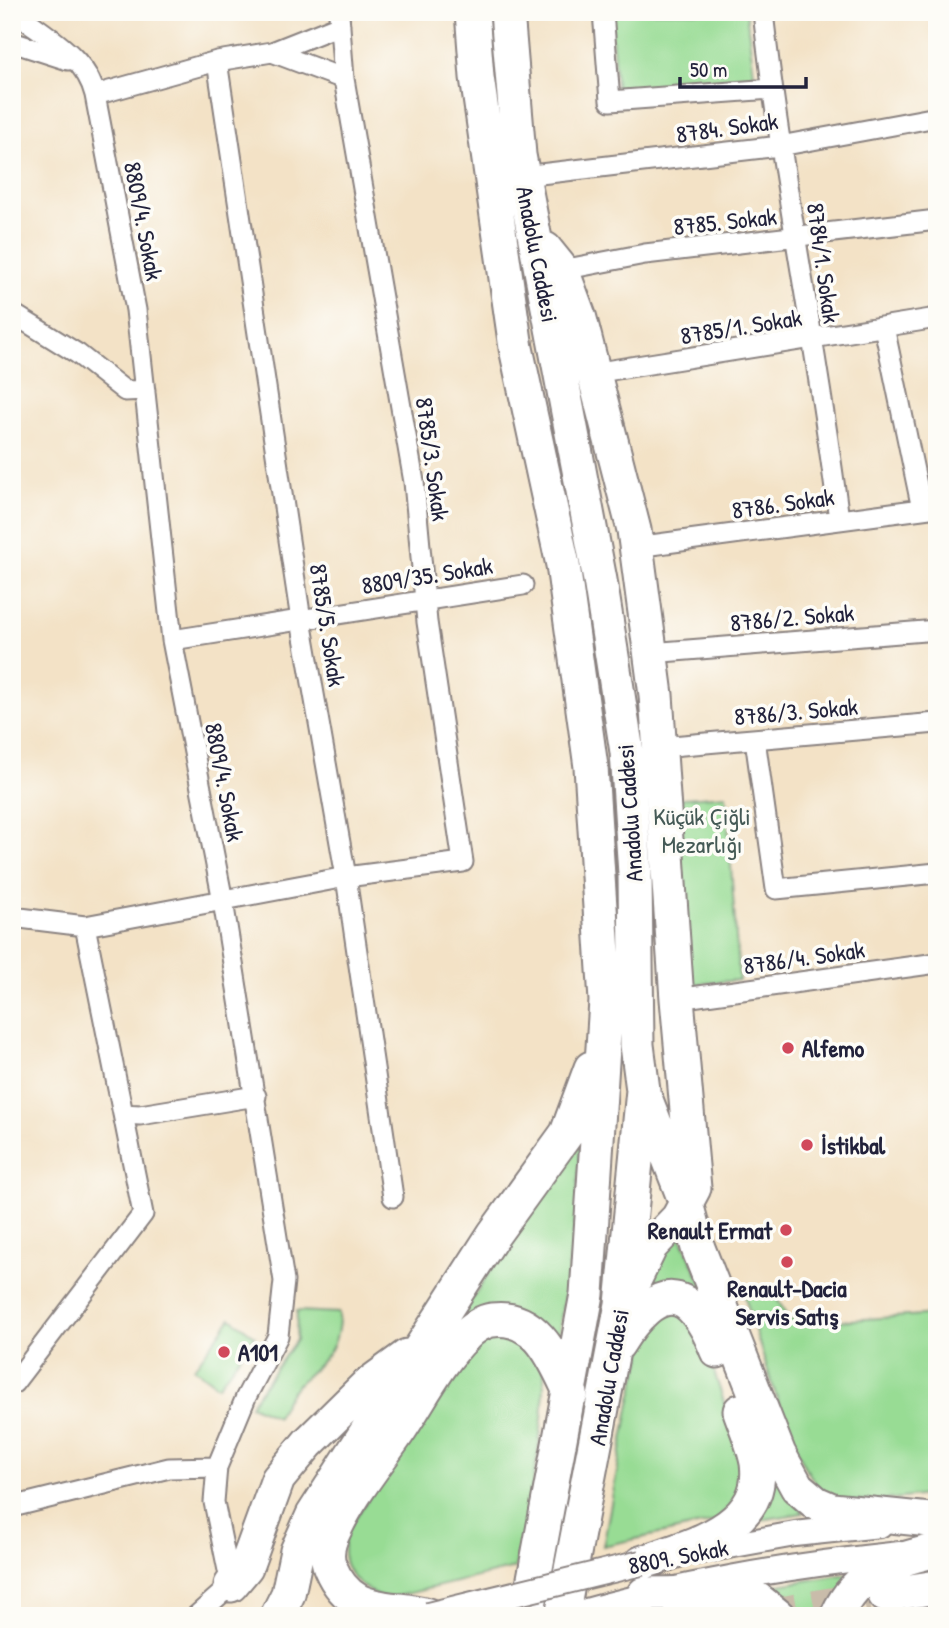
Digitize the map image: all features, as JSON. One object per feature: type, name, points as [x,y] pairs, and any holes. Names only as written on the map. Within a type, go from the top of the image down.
[{"type":"highway","name":"Anadolu Caddesi","points":[[472,12],[477,77],[516,348],[563,565],[591,767],[606,1001],[587,1294],[571,1394],[527,1616]]},
{"type":"highway","name":"Anadolu Caddesi","points":[[507,12],[523,176],[600,580],[627,752],[635,874],[637,1045],[643,1090],[622,1304],[562,1616]]},
{"type":"highway","points":[[534,233],[562,270],[580,319],[636,547],[660,747],[677,999],[694,1188],[678,1218],[651,1246],[622,1304]]},
{"type":"highway","points":[[277,1616],[288,1594],[297,1551],[313,1515],[494,1234],[567,1133],[588,1080],[606,1001]]},
{"type":"highway","points":[[643,1090],[686,1203],[698,1248],[779,1454],[797,1487],[816,1503],[832,1510],[935,1530]]},
{"type":"highway","points":[[615,1349],[629,1327],[658,1300],[673,1297],[698,1311],[709,1331],[757,1461],[756,1485],[750,1505],[736,1521],[642,1578]]},
{"type":"highway","points":[[426,1615],[409,1610],[371,1608],[350,1595],[337,1581],[328,1564],[328,1546],[343,1514],[451,1353],[474,1328],[491,1320],[538,1334],[551,1353],[571,1394]]},
{"type":"highway","points":[[231,1585],[246,1567],[278,1479],[308,1443],[366,1386],[423,1344]]},
{"type":"highway","points":[[837,1616],[869,1574],[935,1530]]},
{"type":"highway","points":[[642,1578],[737,1593],[757,1599],[778,1616]]},
{"type":"highway","points":[[886,1595],[937,1587]]},
{"type":"street","points":[[25,12],[26,20],[79,63]]},
{"type":"street","points":[[603,12],[610,101],[772,89]]},
{"type":"street","name":"8784/1. Sokak","points":[[764,12],[780,146],[797,238],[810,340],[827,424],[839,520]]},
{"type":"street","points":[[95,94],[217,61],[272,52],[340,19]]},
{"type":"street","name":"8785/3. Sokak","points":[[340,19],[344,79],[414,482],[425,599],[463,862],[346,877]]},
{"type":"street","points":[[12,42],[79,63]]},
{"type":"street","points":[[272,52],[344,79]]},
{"type":"street","name":"8785/5. Sokak","points":[[217,61],[301,620],[346,877],[393,1197]]},
{"type":"street","name":"8809/4. Sokak","points":[[79,63],[91,76],[136,310],[172,640],[223,901],[284,1282],[278,1336],[246,1396],[217,1467],[214,1502],[231,1585]]},
{"type":"street","name":"8784. Sokak","points":[[523,176],[780,146],[937,117]]},
{"type":"street","name":"8785. Sokak","points":[[562,270],[645,254],[937,220]]},
{"type":"street","points":[[12,313],[78,354],[125,391],[145,390]]},
{"type":"street","name":"8785/1. Sokak","points":[[593,373],[937,318]]},
{"type":"street","points":[[884,327],[929,508]]},
{"type":"street","name":"8786. Sokak","points":[[636,547],[929,508]]},
{"type":"street","name":"8809/35. Sokak","points":[[172,640],[523,585]]},
{"type":"street","name":"8786/2. Sokak","points":[[650,653],[937,630]]},
{"type":"street","name":"8786/3. Sokak","points":[[660,747],[937,723]]},
{"type":"street","points":[[755,739],[776,889],[937,873]]},
{"type":"street","points":[[12,917],[85,926],[346,877]]},
{"type":"street","points":[[14,1383],[143,1214],[85,926]]},
{"type":"street","name":"8786/4. Sokak","points":[[677,999],[937,963]]},
{"type":"street","points":[[123,1114],[140,1115],[256,1096]]},
{"type":"street","points":[[12,1507],[169,1468],[217,1467]]},
{"type":"street","name":"8809. Sokak","points":[[426,1615],[642,1578],[795,1534],[935,1530]]},
{"type":"street","name":"8809. Sokak","points":[[568,1616],[642,1578]]},
{"type":"street","points":[[196,1616],[231,1585]]},
{"type":"green space","points":[[610,12],[746,12],[756,89],[617,97]]},
{"type":"green space","name":"Küçük Çiğli Mezarlığı","points":[[726,795],[739,980],[687,985],[672,799]]},
{"type":"green space","points":[[581,1130],[576,1214],[558,1340],[456,1324]]},
{"type":"green space","points":[[677,1229],[715,1311],[642,1293]]},
{"type":"green space","points":[[743,1291],[773,1292],[789,1319],[807,1323],[937,1314],[937,1494],[852,1501],[830,1497],[817,1485],[791,1436]]},
{"type":"green space","points":[[297,1311],[339,1313],[338,1328],[331,1350],[291,1392],[277,1417],[250,1405],[296,1340]]},
{"type":"green space","points":[[679,1312],[702,1335],[746,1469],[742,1493],[715,1522],[603,1546],[630,1403],[651,1320]]},
{"type":"green space","name":"A101","points":[[231,1318],[255,1336],[218,1386],[194,1368]]},
{"type":"green space","points":[[487,1336],[519,1337],[544,1362],[540,1440],[515,1568],[385,1599],[364,1587],[350,1572],[344,1552],[348,1529],[462,1357]]},
{"type":"green space","points":[[767,1450],[803,1513],[755,1521]]},
{"type":"green space","points":[[860,1572],[826,1616],[794,1616],[780,1599],[760,1588]]},
{"type":"tunnel","points":[[765,1616],[869,1597]]},
{"type":"place","name":"Alfemo","points":[[788,1048]]},
{"type":"place","name":"İstikbal","points":[[807,1145]]},
{"type":"place","name":"Renault Ermat","points":[[786,1230]]},
{"type":"place","name":"Renault-Dacia Servis Satış","points":[[787,1262]]},
{"type":"place","name":"A101","points":[[224,1352]]}]
